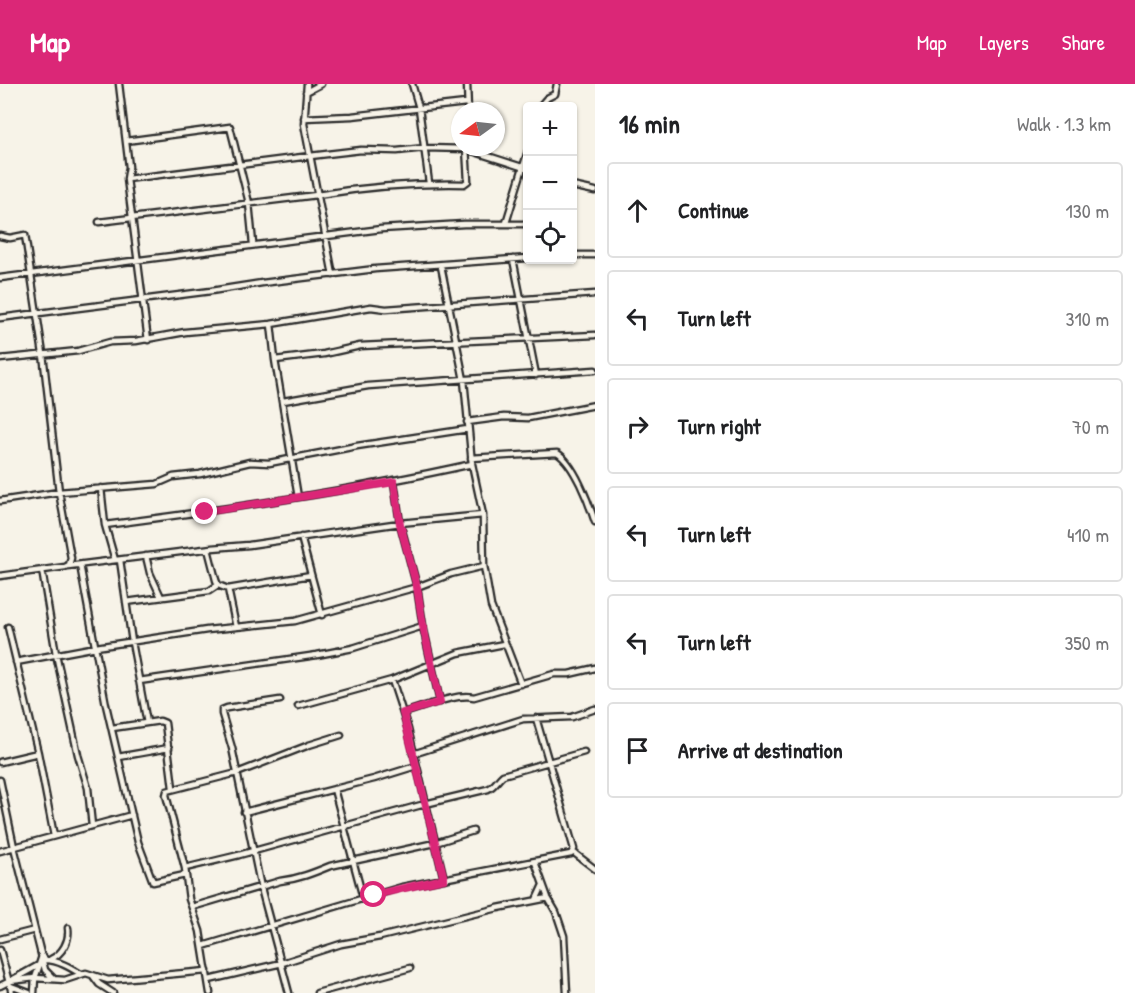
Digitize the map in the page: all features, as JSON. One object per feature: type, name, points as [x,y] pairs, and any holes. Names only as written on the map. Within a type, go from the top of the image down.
[{"type":"street","points":[[118,84],[129,167],[127,179],[148,340]]},
{"type":"street","points":[[307,84],[304,117],[333,275]]},
{"type":"street","points":[[306,92],[321,84]]},
{"type":"street","points":[[412,84],[419,108],[429,183]]},
{"type":"street","points":[[466,102],[467,84]]},
{"type":"street","points":[[544,102],[555,94],[557,84]]},
{"type":"street","points":[[304,117],[352,116],[451,105]]},
{"type":"street","points":[[126,141],[230,127],[249,204],[253,244]]},
{"type":"street","points":[[127,179],[361,150],[451,148]]},
{"type":"street","points":[[99,222],[353,189],[429,183],[466,183],[468,181],[466,156]]},
{"type":"street","points":[[488,156],[523,168]]},
{"type":"street","points":[[506,223],[523,175]]},
{"type":"street","points":[[577,187],[595,191]]},
{"type":"street","points":[[0,278],[381,229],[523,224]]},
{"type":"street","points":[[0,236],[10,238],[25,235],[43,354],[59,492],[71,558],[69,565],[65,567]]},
{"type":"street","points":[[577,255],[595,255]]},
{"type":"street","points":[[0,318],[375,269],[523,258]]},
{"type":"street","points":[[513,259],[536,375]]},
{"type":"street","points":[[441,266],[464,380],[472,461],[483,516],[484,566],[491,606],[521,684]]},
{"type":"street","points":[[0,359],[78,351],[110,342],[148,340],[185,332],[271,324],[371,307],[386,309],[595,294]]},
{"type":"street","points":[[271,324],[298,497]]},
{"type":"street","points":[[275,360],[324,354],[360,346],[595,335]]},
{"type":"street","points":[[283,401],[368,386],[595,370]]},
{"type":"street","points":[[467,422],[504,417],[528,418],[595,405]]},
{"type":"street","points":[[0,501],[59,492],[157,484],[173,477],[200,474],[250,462],[269,463],[468,429]]},
{"type":"street","points":[[105,525],[394,482],[472,461],[557,453],[562,456],[578,480],[595,522]]},
{"type":"street","points":[[394,482],[400,524],[417,587],[440,702]]},
{"type":"street","points":[[101,488],[105,525],[118,560],[147,723]]},
{"type":"street","points":[[0,576],[146,556],[249,546],[400,524],[483,516]]},
{"type":"street","points":[[301,537],[322,615]]},
{"type":"street","points":[[208,549],[219,585],[228,590],[311,575]]},
{"type":"street","points":[[146,556],[150,573],[161,597]]},
{"type":"street","points":[[80,565],[118,757],[138,842],[153,882],[185,875]]},
{"type":"street","points":[[16,662],[96,647],[295,621],[484,566]]},
{"type":"street","points":[[42,570],[56,654],[78,755],[88,788],[92,826]]},
{"type":"street","points":[[126,602],[209,591],[219,585]]},
{"type":"street","points":[[228,590],[236,627]]},
{"type":"street","points":[[139,681],[317,655],[353,648],[423,626]]},
{"type":"street","points":[[8,627],[38,753],[54,836]]},
{"type":"street","points":[[298,706],[392,680],[432,666],[458,653],[504,644]]},
{"type":"street","points":[[403,713],[440,702],[467,696],[474,697],[554,674],[569,674],[595,668]]},
{"type":"street","points":[[392,680],[403,713],[444,879]]},
{"type":"street","points":[[280,700],[222,710],[261,888],[289,993]]},
{"type":"street","points":[[413,754],[523,719],[572,717],[595,709]]},
{"type":"street","points":[[536,718],[573,852],[595,869]]},
{"type":"street","points":[[112,728],[160,721],[165,723],[173,788]]},
{"type":"street","points":[[210,993],[203,946],[165,795],[167,791],[237,772],[341,735]]},
{"type":"street","points":[[118,757],[169,748]]},
{"type":"street","points":[[185,868],[488,789],[494,786],[503,775],[584,752]]},
{"type":"street","points":[[0,762],[38,753]]},
{"type":"street","points":[[244,812],[416,766]]},
{"type":"street","points":[[0,780],[14,847],[42,956],[31,993],[10,984]]},
{"type":"street","points":[[334,789],[342,827],[363,898]]},
{"type":"street","points":[[0,851],[132,815]]},
{"type":"street","points":[[192,907],[319,872],[330,866],[435,843],[473,831]]},
{"type":"street","points":[[203,946],[363,898],[573,852]]},
{"type":"street","points":[[535,862],[564,936],[567,993]]},
{"type":"street","points":[[536,900],[543,885]]},
{"type":"street","points":[[209,980],[282,963],[341,944],[548,898]]},
{"type":"street","points":[[10,984],[62,952],[68,938],[68,928]]},
{"type":"street","points":[[0,939],[35,930]]},
{"type":"street","points":[[0,950],[12,993]]},
{"type":"street","points":[[42,956],[46,960],[51,959],[81,974]]},
{"type":"street","points":[[41,964],[53,978]]},
{"type":"street","points":[[317,993],[340,990],[410,968]]},
{"type":"street","points":[[0,986],[35,978],[65,980],[86,973],[108,980],[207,971]]},
{"type":"street","points":[[93,976],[99,984],[113,993]]},
{"type":"route","points":[[205,512],[394,482],[400,524],[417,587],[440,702],[403,713],[444,879],[374,895]]}]
